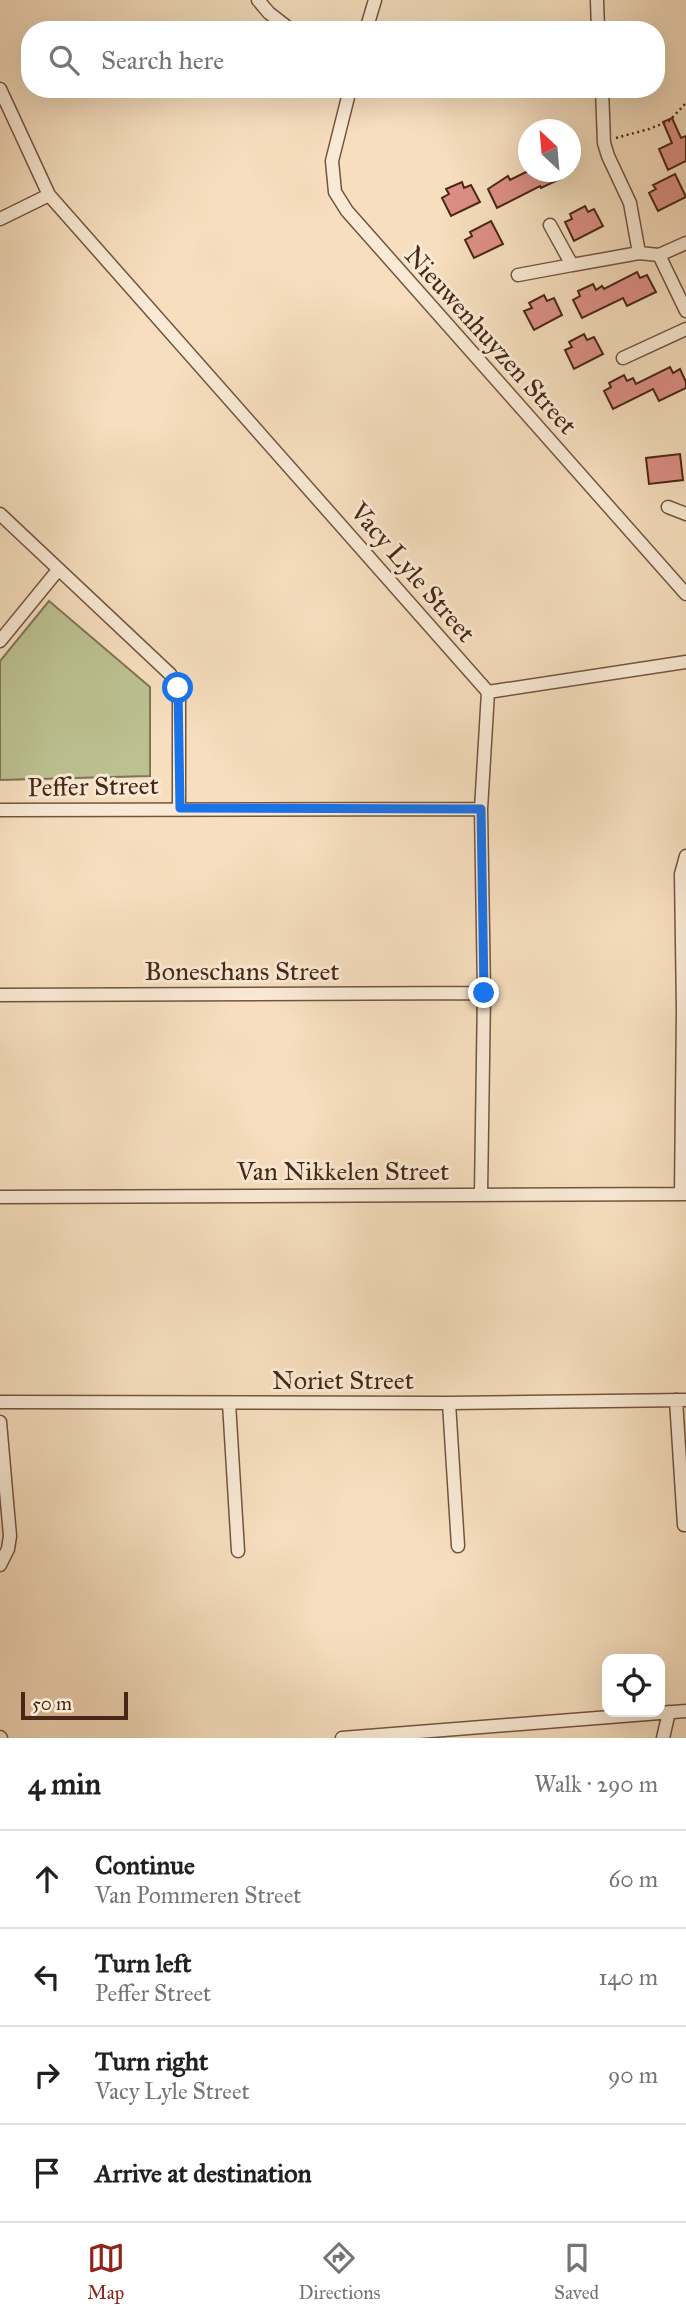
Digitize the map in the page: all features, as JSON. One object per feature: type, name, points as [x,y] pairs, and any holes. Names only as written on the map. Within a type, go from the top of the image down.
[{"type":"street","points":[[258,0],[279,21]]},
{"type":"street","points":[[368,21],[374,0]]},
{"type":"street","points":[[597,0],[598,21]]},
{"type":"street","name":"Vacy Lyle Street","points":[[0,89],[49,195],[488,692]]},
{"type":"street","name":"Nieuwenhuyzen Street","points":[[348,98],[332,161],[335,192],[347,211],[686,594]]},
{"type":"street","points":[[601,98],[604,144],[631,203],[639,253]]},
{"type":"street","points":[[0,219],[49,195]]},
{"type":"street","points":[[550,225],[572,265]]},
{"type":"street","points":[[518,275],[639,253],[659,255],[686,243]]},
{"type":"street","points":[[659,255],[686,311]]},
{"type":"street","points":[[623,358],[686,329]]},
{"type":"street","points":[[668,507],[686,514]]},
{"type":"street","points":[[0,514],[174,680],[179,698],[180,808]]},
{"type":"street","points":[[0,641],[58,570]]},
{"type":"street","points":[[481,1193],[484,993],[481,809],[488,692],[686,662]]},
{"type":"street","name":"Peffer Street","points":[[0,810],[481,809]]},
{"type":"street","points":[[683,1194],[685,1010],[681,874],[686,856]]},
{"type":"street","name":"Boneschans Street","points":[[0,995],[484,993]]},
{"type":"street","name":"Van Nikkelen Street","points":[[0,1197],[683,1194]]},
{"type":"street","points":[[681,1400],[684,1525]]},
{"type":"street","name":"Noriet Street","points":[[0,1402],[449,1403],[681,1400]]},
{"type":"street","points":[[229,1403],[238,1550]]},
{"type":"street","points":[[449,1403],[458,1546]]},
{"type":"street","points":[[0,1422],[10,1536],[8,1549],[0,1565]]},
{"type":"street","points":[[342,1738],[686,1710]]},
{"type":"street","points":[[663,1738],[669,1712]]},
{"type":"path","points":[[604,144],[625,134],[649,130],[669,121],[686,103]]},
{"type":"green space","points":[[49,601],[150,687],[150,776],[0,780],[0,661]]},
{"type":"building","points":[[672,118],[681,138],[686,136],[686,161],[668,170],[659,149],[672,143],[663,122]]},
{"type":"building","points":[[675,174],[686,197],[658,211],[649,193],[656,189],[653,185]]},
{"type":"building","points":[[508,176],[510,180],[518,176],[518,182],[554,182],[497,208],[488,189]]},
{"type":"building","points":[[462,182],[464,188],[471,185],[480,202],[451,216],[442,198],[449,194],[446,189]]},
{"type":"building","points":[[585,206],[588,212],[594,209],[603,226],[574,241],[565,222],[572,219],[570,214]]},
{"type":"building","points":[[491,221],[503,244],[474,258],[465,240],[472,236],[470,232]]},
{"type":"building","points":[[637,272],[640,278],[647,275],[656,292],[627,306],[623,298],[582,318],[573,300],[580,296],[578,291],[593,284],[596,290],[602,286],[604,289]]},
{"type":"building","points":[[544,295],[547,301],[554,298],[562,315],[534,330],[524,311],[532,308],[529,303]]},
{"type":"building","points":[[584,334],[587,340],[594,337],[603,354],[574,369],[565,350],[572,347],[569,342]]},
{"type":"building","points":[[670,367],[673,373],[680,369],[686,388],[659,401],[653,389],[613,409],[604,391],[611,387],[609,383],[624,375],[627,381],[633,378],[636,384]]},
{"type":"building","points":[[680,454],[683,480],[649,484],[646,458]]},
{"type":"route","points":[[178,688],[180,808],[481,809],[484,993]]}]
